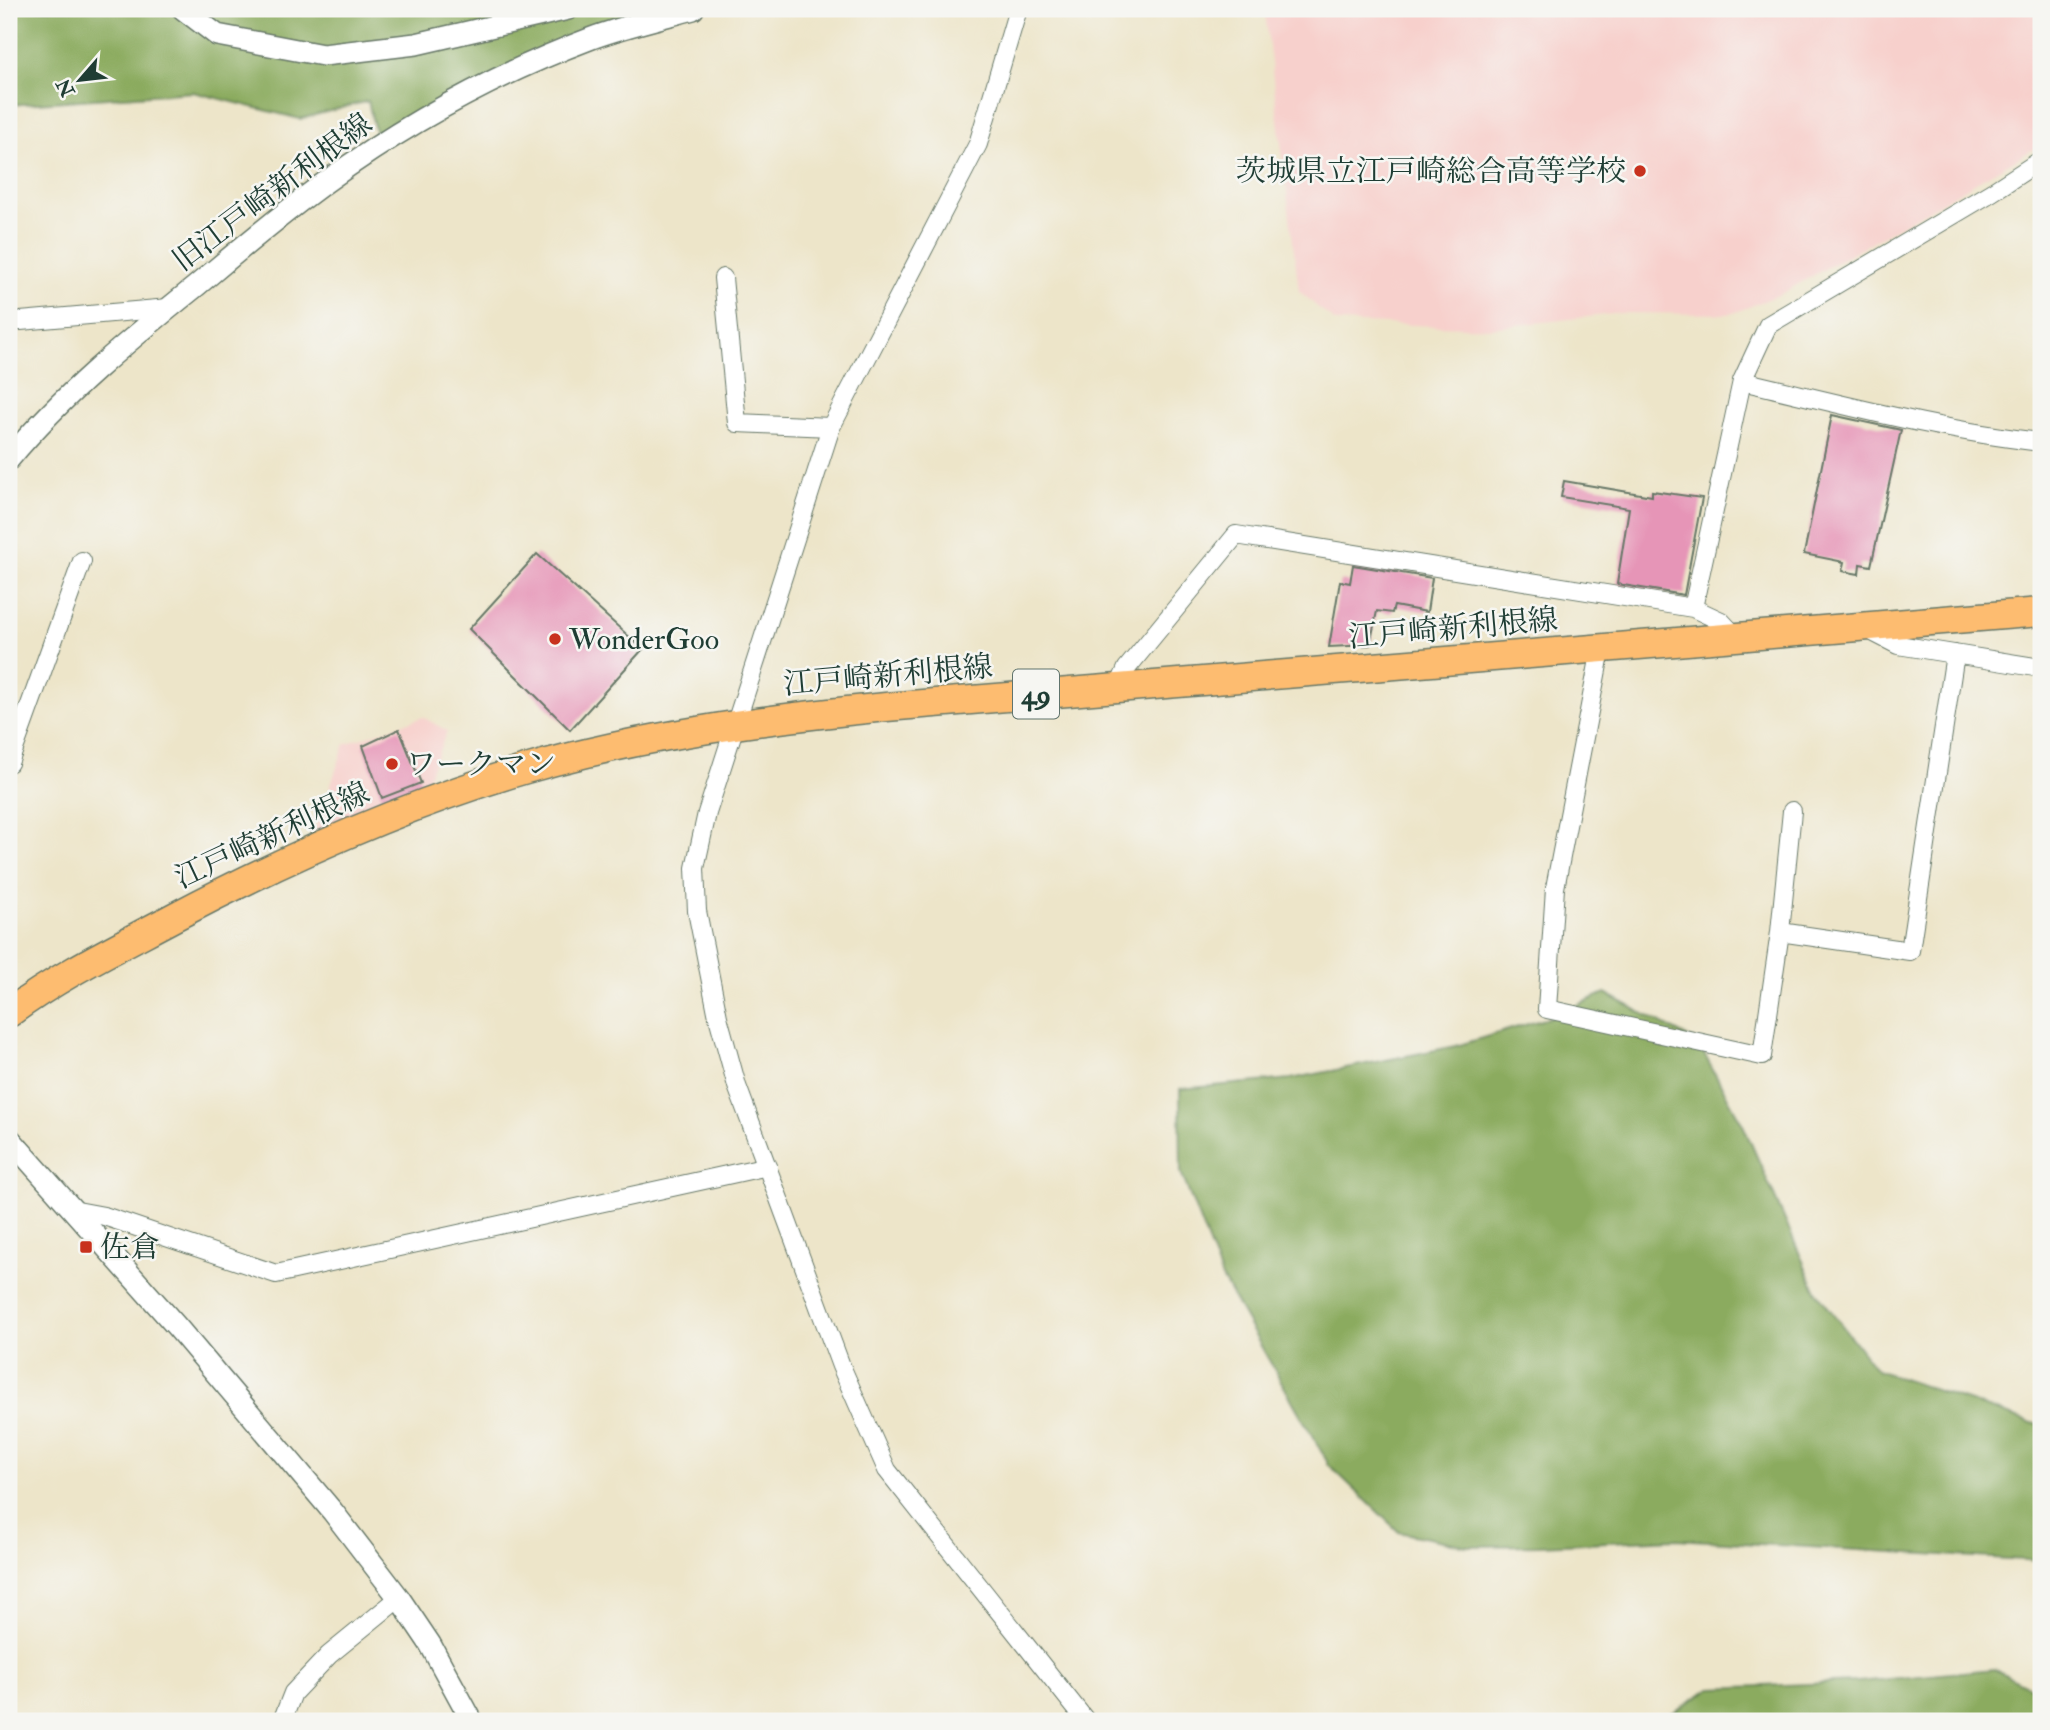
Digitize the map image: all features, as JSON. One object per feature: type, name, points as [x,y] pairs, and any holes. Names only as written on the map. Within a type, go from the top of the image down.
[{"type":"main road","name":"江戸崎新利根線","points":[[9,1013],[77,970],[212,897],[294,857],[457,791],[594,751],[735,724],[886,706],[2041,612]]},
{"type":"street","points":[[183,9],[217,35],[323,55],[415,44],[568,9]]},
{"type":"street","name":"旧江戸崎新利根線","points":[[9,459],[70,393],[169,307],[327,181],[388,140],[471,93],[593,38],[693,9]]},
{"type":"street","points":[[1018,9],[978,144],[831,427],[707,813],[695,867],[697,911],[721,1029],[737,1086],[842,1366],[887,1469],[1086,1721]]},
{"type":"street","points":[[1693,608],[1742,381],[1768,325],[2041,160]]},
{"type":"street","points":[[723,278],[737,423],[831,427]]},
{"type":"street","points":[[9,322],[169,307]]},
{"type":"street","points":[[1742,381],[1856,408],[2007,438],[2041,442]]},
{"type":"street","points":[[1118,688],[1127,668],[1236,535],[1693,608],[1721,621],[1736,637]]},
{"type":"street","points":[[9,763],[82,561]]},
{"type":"street","points":[[1864,626],[1898,645],[2041,668]]},
{"type":"street","points":[[1601,649],[1555,888],[1547,1009],[1762,1056],[1780,932],[1793,811]]},
{"type":"street","points":[[1780,932],[1910,951],[1955,654]]},
{"type":"street","points":[[9,1138],[177,1327],[333,1512],[399,1598],[429,1644],[472,1721]]},
{"type":"street","points":[[72,1210],[104,1216],[276,1274],[768,1166]]},
{"type":"street","points":[[282,1721],[293,1693],[329,1655],[399,1598]]},
{"type":"shaded area","name":"茨城県立江戸崎総合高等学校","points":[[1285,9],[2041,9],[2041,145],[1781,294],[1731,314],[1622,313],[1491,328],[1335,322],[1299,291],[1265,13]]},
{"type":"shaded area","points":[[423,717],[447,731],[423,791],[314,832],[345,744]]},
{"type":"green space","points":[[9,9],[668,9],[376,135],[368,101],[300,119],[193,92],[9,105]]},
{"type":"green space","points":[[1605,993],[1698,1043],[1743,1125],[1816,1291],[1876,1370],[2041,1426],[2041,1561],[1676,1539],[1467,1546],[1399,1532],[1329,1465],[1222,1278],[1181,1172],[1180,1089],[1291,1079],[1456,1046],[1551,1017]]},
{"type":"green space","points":[[1994,1669],[2041,1692],[2041,1721],[1660,1721],[1711,1688],[1857,1682]]},
{"type":"building","points":[[1832,415],[1901,430],[1871,566],[1860,564],[1859,574],[1842,571],[1844,562],[1804,554]]},
{"type":"building","points":[[1564,481],[1652,496],[1652,491],[1702,498],[1684,595],[1617,584],[1629,508],[1561,497]]},
{"type":"building","name":"WonderGoo","points":[[537,554],[643,649],[570,730],[469,629]]},
{"type":"building","points":[[1353,565],[1432,578],[1427,612],[1394,606],[1392,613],[1377,611],[1370,645],[1329,647],[1340,581],[1350,583]]},
{"type":"building","name":"ワークマン","points":[[399,729],[421,783],[382,798],[363,746]]},
{"type":"place","name":"茨城県立江戸崎総合高等学校","points":[[1640,171]]},
{"type":"place","name":"WonderGoo","points":[[555,639]]},
{"type":"place","name":"ワークマン","points":[[392,764]]},
{"type":"place","name":"佐倉","points":[[86,1247]]}]
